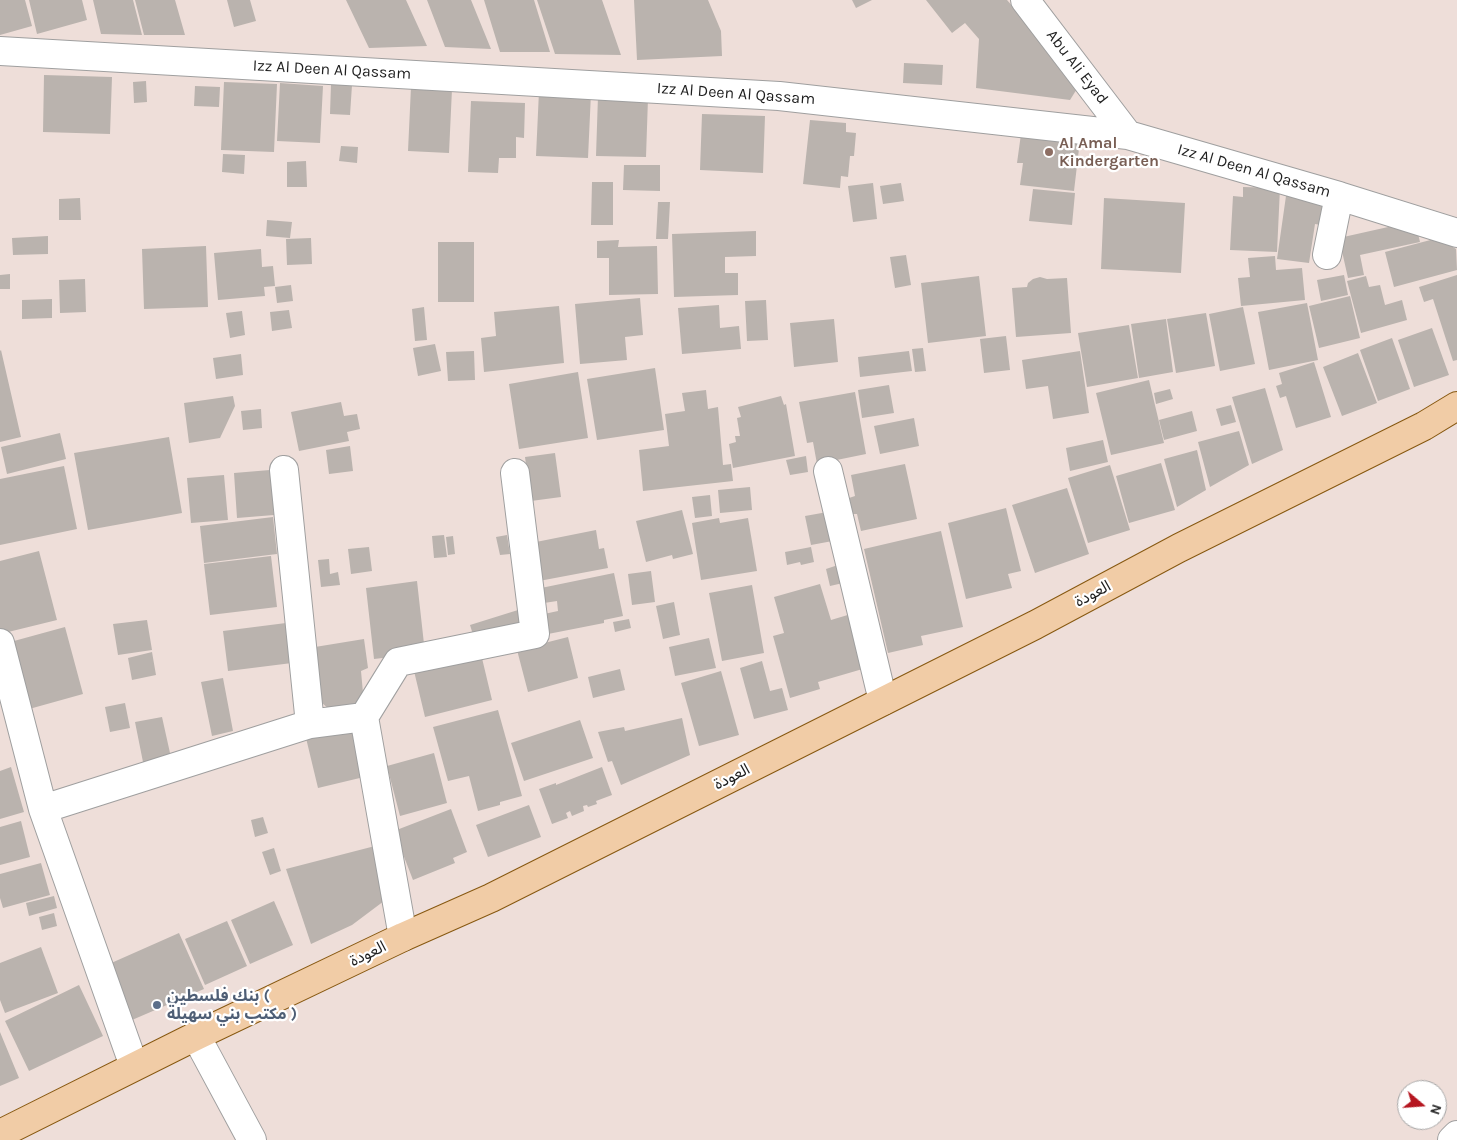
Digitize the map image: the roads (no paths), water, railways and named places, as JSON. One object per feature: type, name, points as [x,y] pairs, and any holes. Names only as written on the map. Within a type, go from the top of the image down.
[{"type":"main road","name":"العودة","points":[[0,1134],[196,1036],[403,937],[491,898],[1035,625],[1179,548],[1424,426],[1457,406]]},
{"type":"street","name":"Abu Ali Eyad","points":[[1025,0],[1128,134]]},
{"type":"street","name":"Izz Al Deen Al Qassam","points":[[0,51],[779,96],[1128,134],[1457,233]]},
{"type":"street","points":[[1328,255],[1339,196]]},
{"type":"street","points":[[284,470],[310,724]]},
{"type":"street","points":[[828,471],[883,701]]},
{"type":"street","points":[[403,937],[364,717],[398,662],[535,634],[515,473]]},
{"type":"street","points":[[0,643],[43,809],[134,1066]]},
{"type":"street","points":[[43,809],[310,724],[364,717]]},
{"type":"street","points":[[196,1036],[252,1140]]},
{"type":"street","points":[[1452,1140],[1457,1135]]},
{"type":"place","name":"Al Amal Kindergarten","points":[[1049,152]]},
{"type":"place","name":"بنك فلسطين ( مكتب بني سهيلة )","points":[[157,1005]]}]
